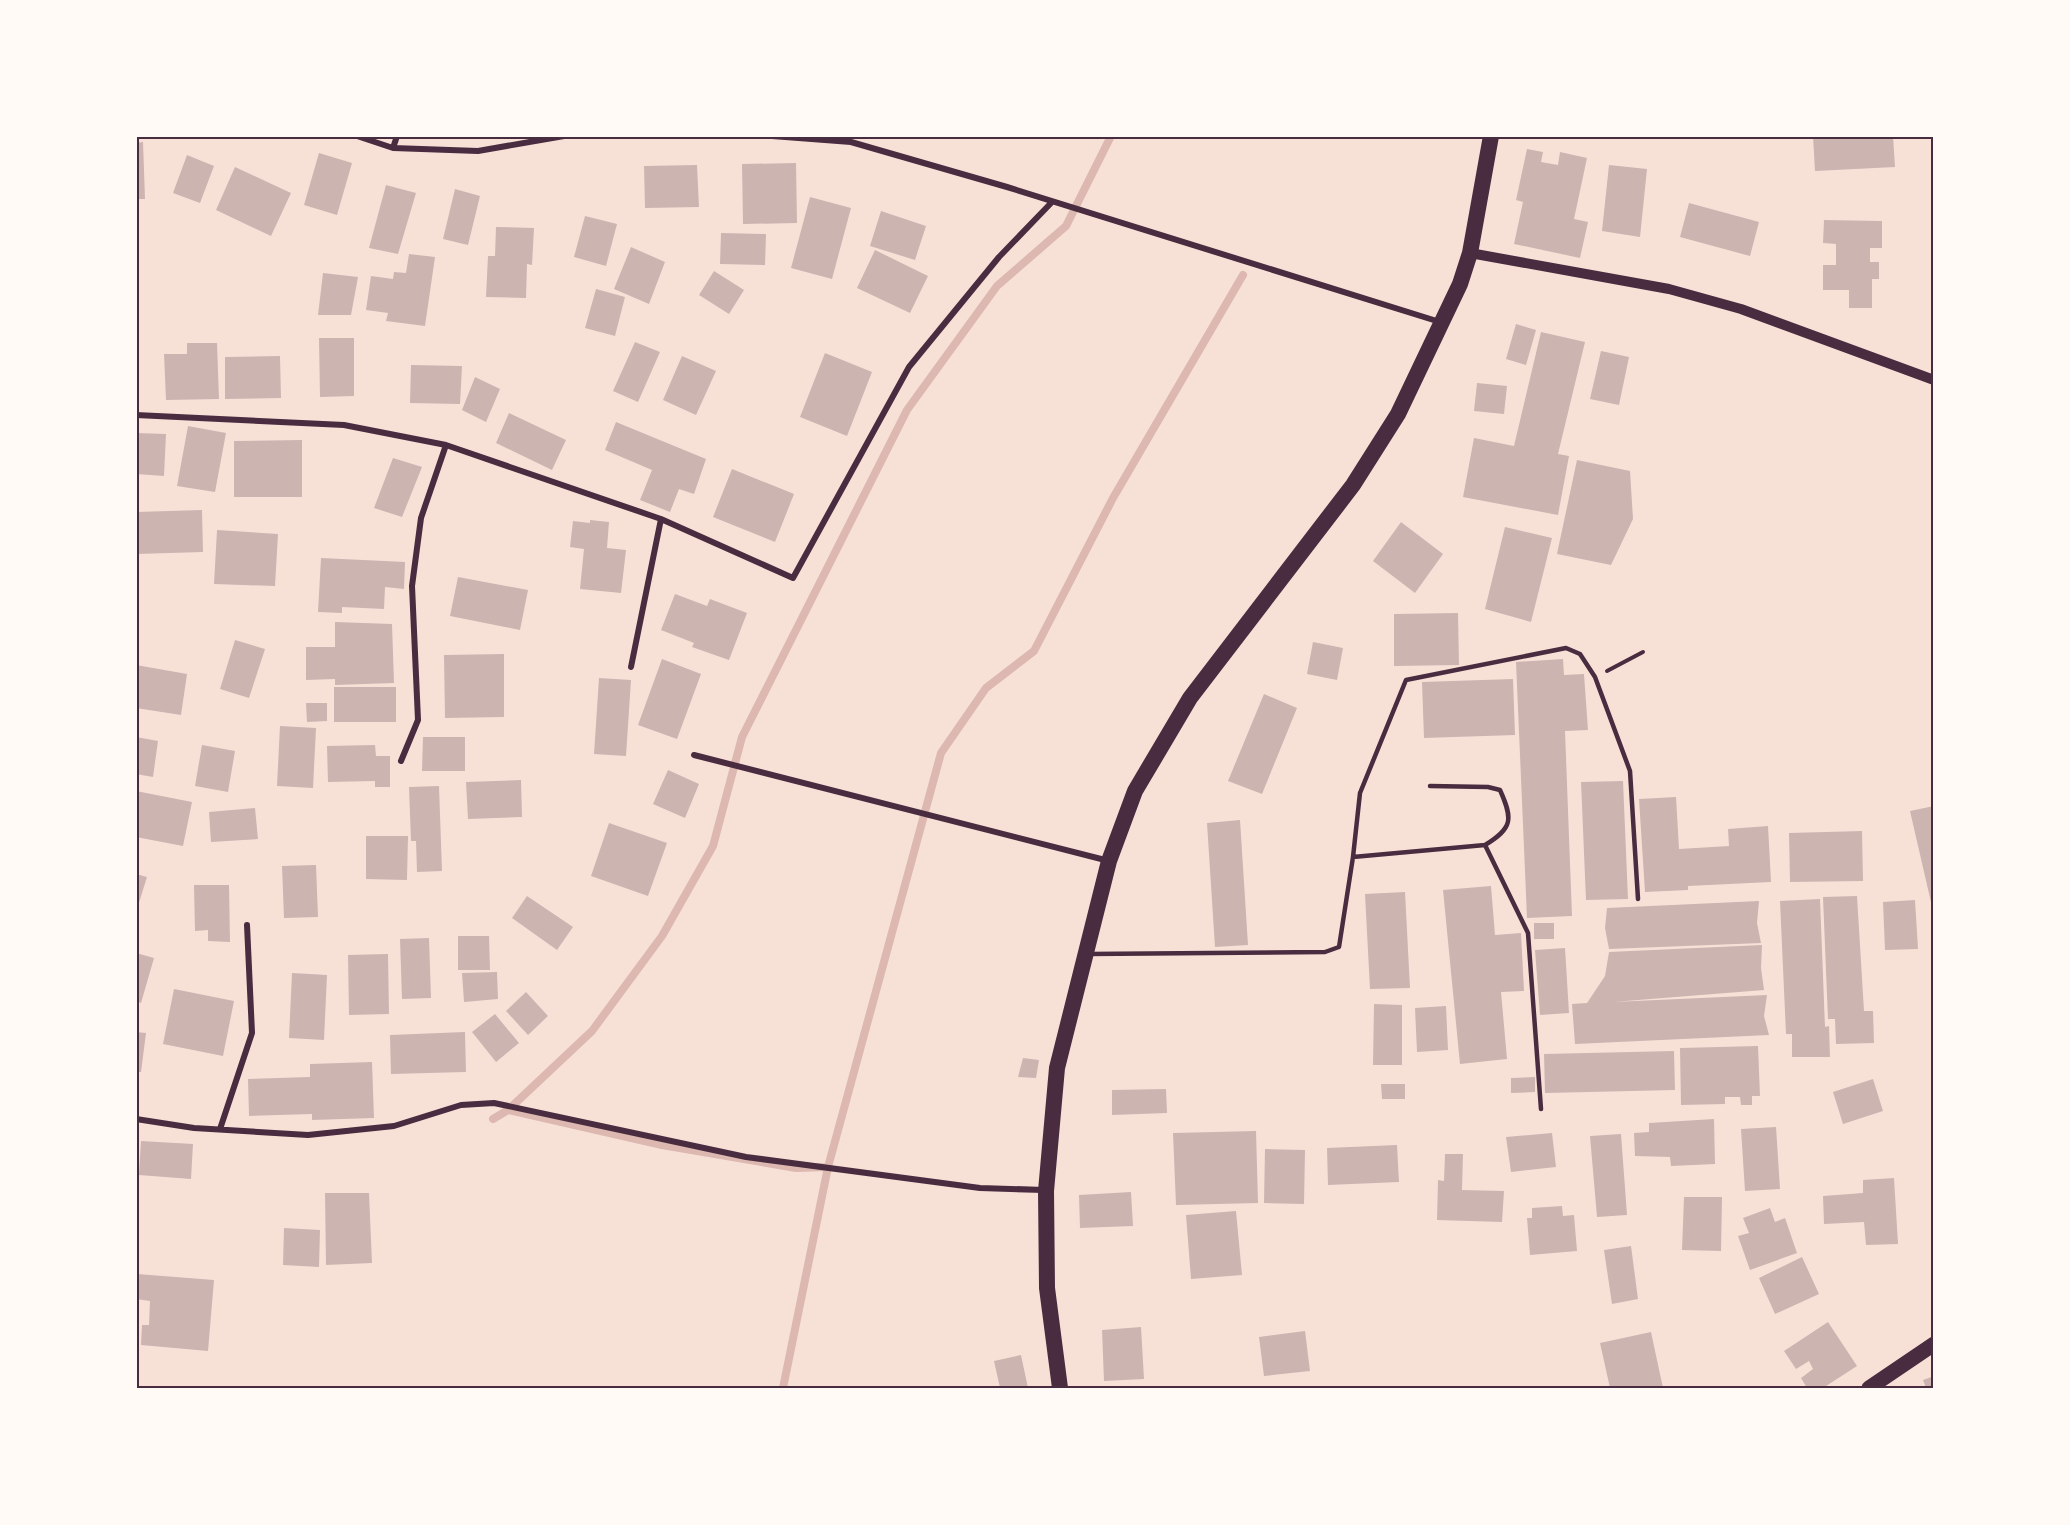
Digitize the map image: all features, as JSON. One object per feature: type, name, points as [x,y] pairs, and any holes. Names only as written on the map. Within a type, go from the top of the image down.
[{"type":"highway","points":[[1060,1389],[1047,1288],[1046,1191],[1057,1068],[1109,861],[1135,791],[1190,698],[1370,461],[1398,414],[1443,323],[1470,253],[1491,136]]},
{"type":"main road","points":[[1869,1389],[1934,1344]]},
{"type":"street","points":[[357,136],[393,148],[478,151],[564,136]]},
{"type":"street","points":[[393,148],[397,136]]},
{"type":"street","points":[[772,136],[851,142],[1443,323]]},
{"type":"street","points":[[136,415],[344,425],[446,445],[661,519],[793,578],[909,367],[999,257],[1052,202]]},
{"type":"street","points":[[1470,253],[1669,289],[1741,309],[1934,380]]},
{"type":"street","points":[[400,761],[418,720],[412,586],[421,518],[446,445]]},
{"type":"street","points":[[631,667],[661,519]]},
{"type":"street","points":[[694,754],[1109,861]]},
{"type":"street","points":[[220,1129],[252,1033],[247,925]]},
{"type":"street","points":[[136,1119],[220,1129],[308,1135],[394,1126],[461,1105],[494,1103],[746,1157],[980,1188],[1046,1191]]},
{"type":"lane","points":[[1084,954],[1326,952],[1340,947],[1360,793],[1406,680],[1566,648],[1580,654],[1595,677],[1630,771],[1638,899]]},
{"type":"lane","points":[[1353,857],[1485,845],[1503,833],[1509,822],[1507,807],[1500,790],[1488,787],[1430,786]]},
{"type":"lane","points":[[1485,845],[1528,933],[1541,1109]]},
{"type":"path","points":[[1595,677],[1643,652]]},
{"type":"building","points":[[1813,136],[1893,136],[1895,167],[1815,171]]},
{"type":"building","points":[[143,142],[145,199],[136,199],[136,143]]},
{"type":"building","points":[[1527,149],[1543,152],[1541,162],[1558,165],[1560,152],[1587,158],[1574,219],[1588,222],[1580,258],[1514,244],[1523,202],[1516,200]]},
{"type":"building","points":[[319,153],[352,163],[337,215],[304,205]]},
{"type":"building","points":[[187,155],[214,166],[200,203],[173,193]]},
{"type":"building","points":[[796,163],[797,223],[743,224],[742,164]]},
{"type":"building","points":[[697,165],[699,207],[645,208],[644,166]]},
{"type":"building","points":[[1609,165],[1647,169],[1640,237],[1602,231]]},
{"type":"building","points":[[235,167],[291,193],[271,236],[216,210]]},
{"type":"building","points":[[386,185],[416,193],[398,254],[369,248]]},
{"type":"building","points":[[455,189],[480,196],[468,245],[443,239]]},
{"type":"building","points":[[810,197],[851,208],[832,279],[791,268]]},
{"type":"building","points":[[1689,203],[1759,222],[1750,256],[1680,237]]},
{"type":"building","points":[[881,211],[926,226],[915,260],[870,246]]},
{"type":"building","points":[[585,216],[617,224],[606,266],[574,257]]},
{"type":"building","points":[[1824,220],[1882,221],[1882,248],[1870,248],[1870,262],[1879,262],[1879,279],[1872,279],[1872,308],[1849,308],[1849,290],[1823,290],[1823,265],[1836,265],[1836,244],[1823,243]]},
{"type":"building","points":[[496,227],[534,228],[532,265],[527,264],[526,298],[486,297],[488,256],[495,256]]},
{"type":"building","points":[[721,233],[766,234],[765,265],[720,264]]},
{"type":"building","points":[[631,247],[665,262],[649,304],[614,289]]},
{"type":"building","points":[[875,250],[928,276],[910,313],[857,288]]},
{"type":"building","points":[[409,254],[435,257],[425,326],[386,321],[388,313],[366,310],[371,276],[393,279],[394,272],[406,273]]},
{"type":"building","points":[[714,271],[744,290],[729,314],[699,295]]},
{"type":"building","points":[[323,273],[358,277],[351,315],[318,315]]},
{"type":"building","points":[[596,289],[625,297],[615,336],[585,328]]},
{"type":"building","points":[[1516,324],[1536,330],[1526,365],[1506,359]]},
{"type":"building","points":[[1541,332],[1585,342],[1558,454],[1569,456],[1558,515],[1463,497],[1474,438],[1514,446]]},
{"type":"building","points":[[319,338],[354,338],[354,396],[320,397]]},
{"type":"building","points":[[635,342],[660,352],[638,402],[613,391]]},
{"type":"building","points":[[187,343],[217,343],[219,399],[166,400],[164,354],[187,354]]},
{"type":"building","points":[[1601,351],[1629,357],[1619,405],[1590,399]]},
{"type":"building","points":[[825,353],[872,372],[847,436],[800,417]]},
{"type":"building","points":[[280,356],[281,398],[225,399],[225,357]]},
{"type":"building","points":[[682,356],[716,371],[696,415],[663,400]]},
{"type":"building","points":[[411,365],[462,366],[460,404],[410,403]]},
{"type":"building","points":[[475,377],[500,389],[486,422],[462,410]]},
{"type":"building","points":[[1477,383],[1507,386],[1504,414],[1474,411]]},
{"type":"building","points":[[509,413],[566,440],[552,470],[496,443]]},
{"type":"building","points":[[616,422],[706,459],[694,494],[679,489],[670,512],[640,500],[652,470],[605,450]]},
{"type":"building","points":[[188,426],[226,433],[215,492],[177,486]]},
{"type":"building","points":[[136,433],[166,434],[164,476],[136,474]]},
{"type":"building","points":[[302,440],[302,497],[234,497],[234,441]]},
{"type":"building","points":[[393,458],[422,467],[402,517],[374,508]]},
{"type":"building","points":[[1577,460],[1630,471],[1633,519],[1611,565],[1557,554]]},
{"type":"building","points":[[732,469],[794,494],[775,542],[713,517]]},
{"type":"building","points":[[202,510],[203,552],[136,554],[136,512]]},
{"type":"building","points":[[590,520],[609,522],[607,548],[626,550],[621,593],[580,589],[584,549],[570,547],[573,521],[590,523]]},
{"type":"building","points":[[1401,522],[1443,554],[1415,593],[1373,561]]},
{"type":"building","points":[[1505,527],[1552,538],[1531,622],[1485,609]]},
{"type":"building","points":[[217,530],[278,534],[275,586],[214,584]]},
{"type":"building","points":[[321,558],[405,562],[404,589],[385,587],[384,609],[342,607],[342,613],[318,612]]},
{"type":"building","points":[[458,577],[528,590],[520,630],[450,616]]},
{"type":"building","points":[[675,594],[707,606],[710,599],[747,613],[729,660],[692,647],[694,643],[661,630]]},
{"type":"building","points":[[1458,613],[1459,665],[1394,666],[1394,614]]},
{"type":"building","points":[[335,622],[392,624],[394,683],[335,685],[335,679],[306,680],[306,647],[335,647]]},
{"type":"building","points":[[235,640],[265,649],[249,698],[220,689]]},
{"type":"building","points":[[1313,642],[1343,648],[1337,680],[1307,674]]},
{"type":"building","points":[[504,654],[504,717],[445,718],[444,655]]},
{"type":"building","points":[[662,659],[701,674],[677,739],[638,725]]},
{"type":"building","points":[[1563,659],[1564,675],[1584,674],[1588,730],[1565,731],[1572,916],[1527,918],[1516,662]]},
{"type":"building","points":[[136,665],[187,674],[181,715],[136,708]]},
{"type":"building","points":[[599,678],[631,680],[626,756],[594,754]]},
{"type":"building","points":[[1513,679],[1515,735],[1424,738],[1422,682]]},
{"type":"building","points":[[334,687],[396,687],[396,722],[334,722]]},
{"type":"building","points":[[1264,694],[1297,708],[1262,794],[1228,781]]},
{"type":"building","points":[[306,703],[327,703],[327,721],[307,722]]},
{"type":"building","points":[[280,726],[316,728],[313,788],[277,786]]},
{"type":"building","points":[[136,737],[158,741],[153,777],[136,774]]},
{"type":"building","points":[[423,737],[465,737],[465,771],[422,771]]},
{"type":"building","points":[[202,745],[235,751],[228,792],[195,786]]},
{"type":"building","points":[[375,745],[376,756],[390,756],[390,787],[375,787],[375,781],[328,782],[327,746]]},
{"type":"building","points":[[668,770],[699,784],[685,818],[653,804]]},
{"type":"building","points":[[521,780],[522,817],[468,819],[466,782]]},
{"type":"building","points":[[1623,781],[1628,899],[1586,900],[1581,782]]},
{"type":"building","points":[[439,786],[442,871],[417,872],[416,841],[411,841],[409,787]]},
{"type":"building","points":[[136,791],[192,802],[183,846],[136,837]]},
{"type":"building","points":[[1676,797],[1679,849],[1729,846],[1728,829],[1768,826],[1771,882],[1688,886],[1688,890],[1645,892],[1639,799]]},
{"type":"building","points":[[1934,806],[1934,911],[1933,911],[1910,811]]},
{"type":"building","points":[[255,808],[258,839],[211,842],[209,812]]},
{"type":"building","points":[[1240,820],[1248,945],[1215,947],[1207,823]]},
{"type":"building","points":[[609,823],[667,843],[648,896],[591,876]]},
{"type":"building","points":[[1862,831],[1863,881],[1790,882],[1789,833]]},
{"type":"building","points":[[366,836],[408,836],[407,880],[366,879]]},
{"type":"building","points":[[316,865],[318,917],[284,918],[282,866]]},
{"type":"building","points":[[136,874],[147,877],[137,909],[136,909]]},
{"type":"building","points":[[194,885],[229,885],[230,942],[208,941],[208,930],[195,931]]},
{"type":"building","points":[[1491,886],[1495,935],[1521,933],[1524,991],[1501,992],[1507,1059],[1460,1064],[1443,890]]},
{"type":"building","points":[[1405,892],[1410,988],[1370,989],[1365,894]]},
{"type":"building","points":[[527,896],[573,927],[557,950],[512,918]]},
{"type":"building","points":[[1857,896],[1864,1011],[1873,1011],[1874,1043],[1836,1044],[1835,1019],[1828,1019],[1823,897]]},
{"type":"building","points":[[1820,899],[1825,1027],[1829,1026],[1830,1057],[1792,1057],[1792,1034],[1786,1034],[1780,901]]},
{"type":"building","points":[[1915,900],[1918,949],[1885,950],[1883,902]]},
{"type":"building","points":[[1759,901],[1757,923],[1761,943],[1609,949],[1605,928],[1607,908]]},
{"type":"building","points":[[1534,923],[1554,923],[1554,939],[1534,939]]},
{"type":"building","points":[[458,936],[489,936],[490,970],[458,970]]},
{"type":"building","points":[[429,938],[431,998],[402,999],[400,939]]},
{"type":"building","points":[[1762,945],[1761,968],[1764,990],[1613,1002],[1767,995],[1764,1016],[1769,1035],[1575,1044],[1572,1004],[1587,1003],[1605,976],[1609,952]]},
{"type":"building","points":[[1565,948],[1569,1013],[1540,1015],[1535,950]]},
{"type":"building","points":[[136,953],[154,958],[141,1003],[136,1001]]},
{"type":"building","points":[[388,954],[389,1014],[349,1015],[348,955]]},
{"type":"building","points":[[497,972],[498,999],[464,1002],[462,973]]},
{"type":"building","points":[[292,973],[327,975],[324,1040],[289,1038]]},
{"type":"building","points":[[174,989],[234,1001],[223,1056],[163,1044]]},
{"type":"building","points":[[526,992],[548,1016],[528,1035],[506,1011]]},
{"type":"building","points":[[1374,1004],[1402,1005],[1402,1065],[1373,1065]]},
{"type":"building","points":[[1446,1006],[1448,1050],[1417,1052],[1415,1008]]},
{"type":"building","points":[[495,1014],[519,1043],[496,1062],[472,1032]]},
{"type":"building","points":[[136,1032],[146,1033],[141,1072],[136,1072]]},
{"type":"building","points":[[465,1032],[466,1072],[391,1074],[390,1035]]},
{"type":"building","points":[[1758,1046],[1760,1096],[1752,1096],[1752,1105],[1741,1105],[1740,1097],[1725,1097],[1725,1104],[1681,1105],[1680,1048]]},
{"type":"building","points":[[1674,1051],[1675,1090],[1545,1093],[1544,1054]]},
{"type":"building","points":[[1023,1058],[1039,1060],[1036,1078],[1018,1077]]},
{"type":"building","points":[[372,1062],[374,1118],[312,1120],[312,1114],[249,1116],[248,1079],[310,1077],[310,1064]]},
{"type":"building","points":[[1535,1077],[1535,1092],[1511,1093],[1511,1078]]},
{"type":"building","points":[[1873,1079],[1883,1111],[1843,1124],[1833,1092]]},
{"type":"building","points":[[1381,1084],[1405,1084],[1405,1099],[1382,1099]]},
{"type":"building","points":[[1166,1089],[1167,1113],[1112,1115],[1112,1090]]},
{"type":"building","points":[[1714,1119],[1715,1164],[1671,1166],[1670,1157],[1635,1156],[1634,1133],[1649,1132],[1649,1123]]},
{"type":"building","points":[[1776,1127],[1780,1189],[1745,1191],[1741,1129]]},
{"type":"building","points":[[1256,1131],[1258,1203],[1176,1205],[1173,1133]]},
{"type":"building","points":[[1552,1133],[1556,1167],[1511,1172],[1506,1137]]},
{"type":"building","points":[[1621,1134],[1627,1215],[1597,1217],[1590,1136]]},
{"type":"building","points":[[141,1141],[193,1144],[191,1179],[139,1175]]},
{"type":"building","points":[[1397,1145],[1399,1182],[1328,1185],[1327,1148]]},
{"type":"building","points":[[1265,1149],[1305,1150],[1304,1204],[1264,1203]]},
{"type":"building","points":[[1445,1154],[1463,1154],[1462,1190],[1504,1191],[1502,1222],[1437,1220],[1438,1180],[1444,1181]]},
{"type":"building","points":[[1894,1178],[1898,1244],[1866,1245],[1864,1222],[1824,1224],[1823,1196],[1863,1193],[1863,1180]]},
{"type":"building","points":[[1131,1192],[1133,1226],[1080,1228],[1079,1195]]},
{"type":"building","points":[[325,1193],[369,1193],[372,1263],[326,1265]]},
{"type":"building","points":[[1684,1197],[1722,1197],[1721,1251],[1682,1250]]},
{"type":"building","points":[[1562,1206],[1563,1216],[1574,1215],[1577,1251],[1530,1255],[1527,1218],[1532,1218],[1532,1208]]},
{"type":"building","points":[[1770,1208],[1775,1222],[1785,1218],[1797,1253],[1750,1270],[1738,1236],[1749,1233],[1743,1218]]},
{"type":"building","points":[[1236,1211],[1242,1275],[1191,1279],[1186,1215]]},
{"type":"building","points":[[284,1228],[320,1230],[319,1267],[283,1265]]},
{"type":"building","points":[[1631,1246],[1638,1299],[1612,1304],[1604,1250]]},
{"type":"building","points":[[1802,1257],[1819,1294],[1775,1314],[1759,1278]]},
{"type":"building","points":[[137,1274],[214,1280],[208,1351],[141,1345],[142,1325],[149,1325],[150,1301],[136,1299]]},
{"type":"building","points":[[1828,1322],[1857,1366],[1823,1388],[1807,1388],[1801,1378],[1813,1369],[1809,1361],[1796,1369],[1784,1351]]},
{"type":"building","points":[[1141,1327],[1144,1379],[1104,1381],[1102,1330]]},
{"type":"building","points":[[1305,1331],[1310,1371],[1264,1376],[1259,1337]]},
{"type":"building","points":[[1651,1332],[1663,1388],[1610,1388],[1600,1343]]},
{"type":"building","points":[[1021,1355],[1028,1388],[1000,1388],[994,1361]]},
{"type":"building","points":[[1934,1376],[1934,1388],[1926,1388],[1923,1380]]},
{"type":"waterway","points":[[508,1110],[592,1031],[662,936],[713,846],[742,737],[907,410],[997,286],[1066,226],[1111,136]]},
{"type":"waterway","points":[[493,1119],[508,1110],[662,1145],[796,1168],[828,1167],[941,753],[986,688],[1034,651],[1113,498],[1243,275]]},
{"type":"waterway","points":[[783,1388],[828,1167]]}]
